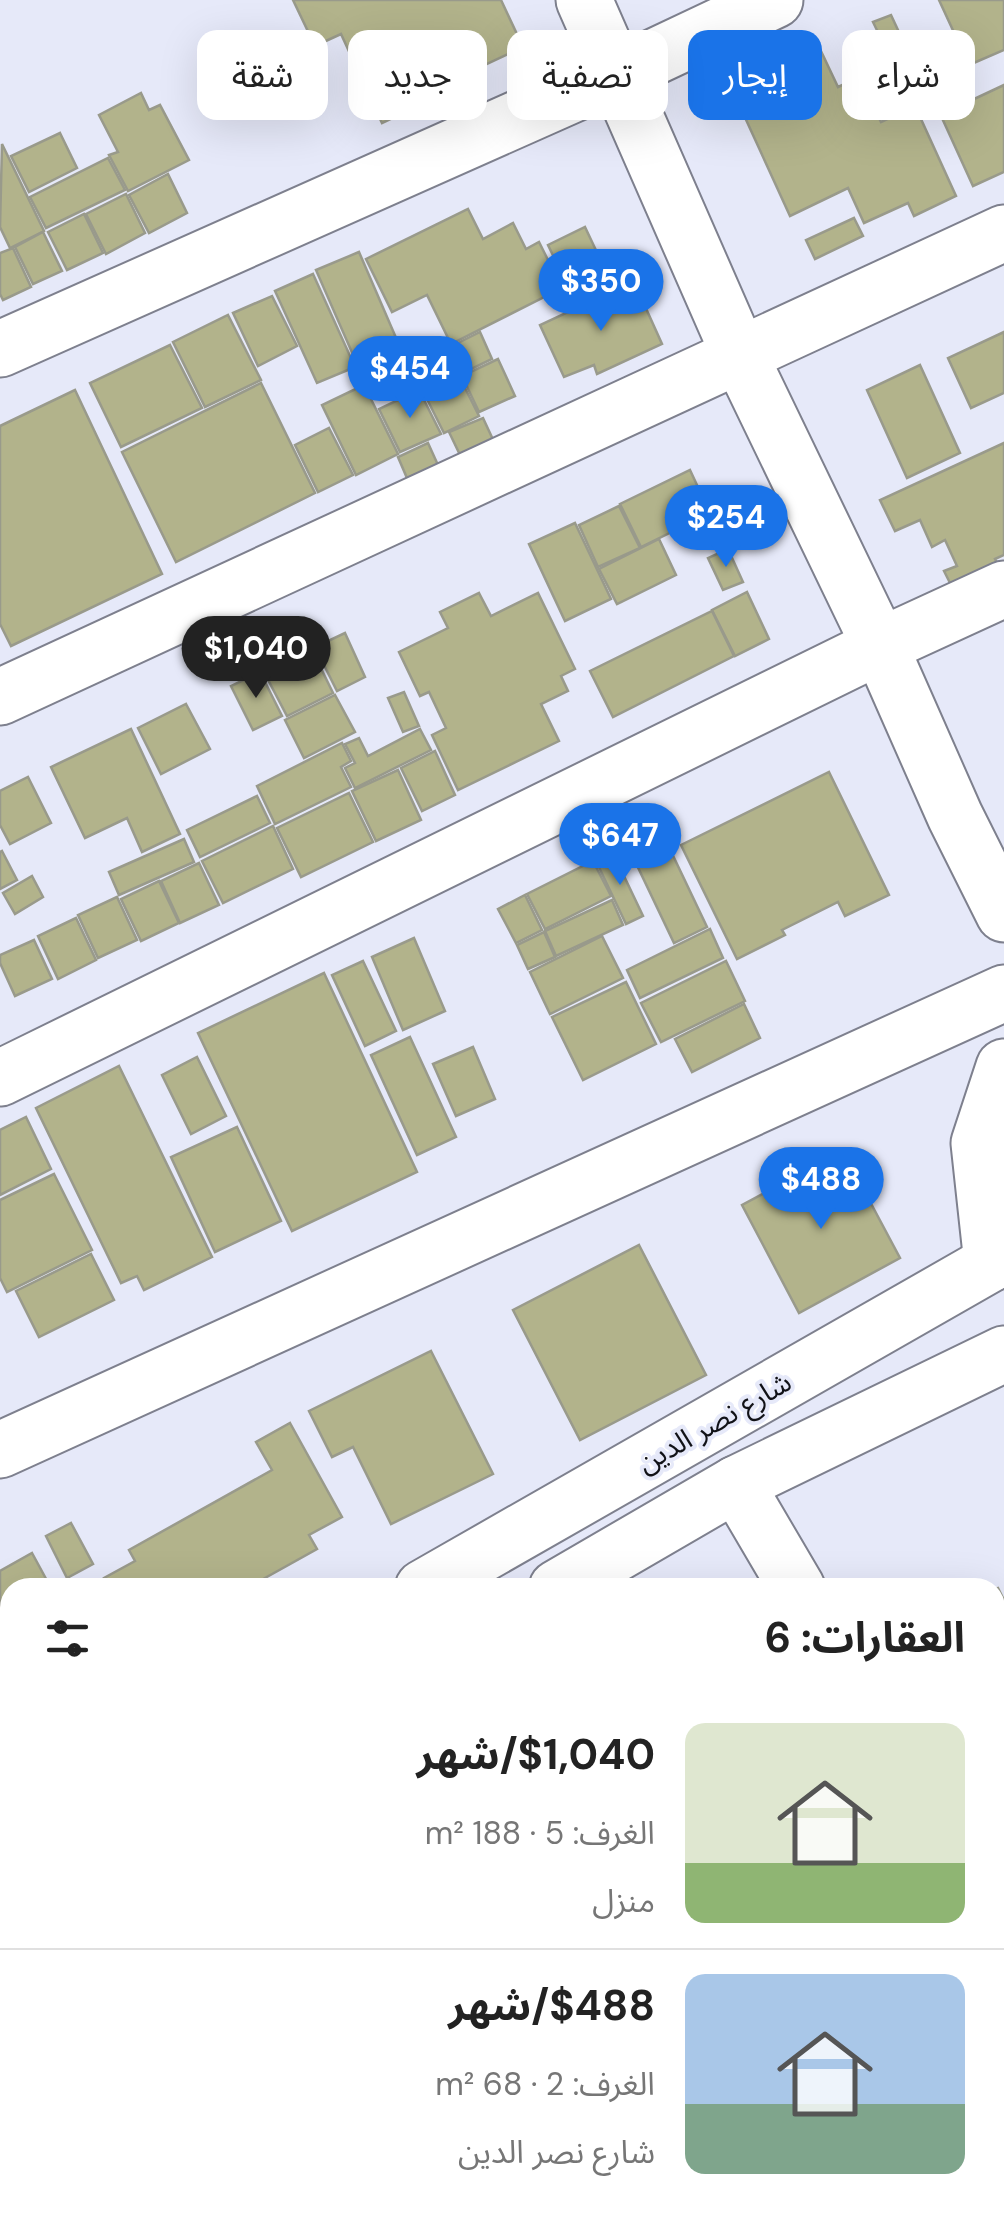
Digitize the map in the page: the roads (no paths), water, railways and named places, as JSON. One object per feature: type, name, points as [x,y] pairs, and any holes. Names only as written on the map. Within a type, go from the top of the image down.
[{"type":"street","points":[[584,0],[597,30]]},
{"type":"street","points":[[668,50],[774,0]]},
{"type":"street","points":[[0,349],[515,120]]},
{"type":"street","points":[[636,120],[740,356],[1004,914]]},
{"type":"street","points":[[0,697],[1004,233]]},
{"type":"street","points":[[0,1078],[880,646],[1004,589]]},
{"type":"street","points":[[0,1450],[1004,992]]},
{"type":"street","points":[[998,1259],[979,1143],[1004,1067]]},
{"type":"street","name":"شارع نصر الدين","points":[[441,1578],[998,1259]]},
{"type":"street","points":[[575,1578],[736,1484],[1004,1354]]},
{"type":"street","points":[[736,1484],[791,1578]]}]
